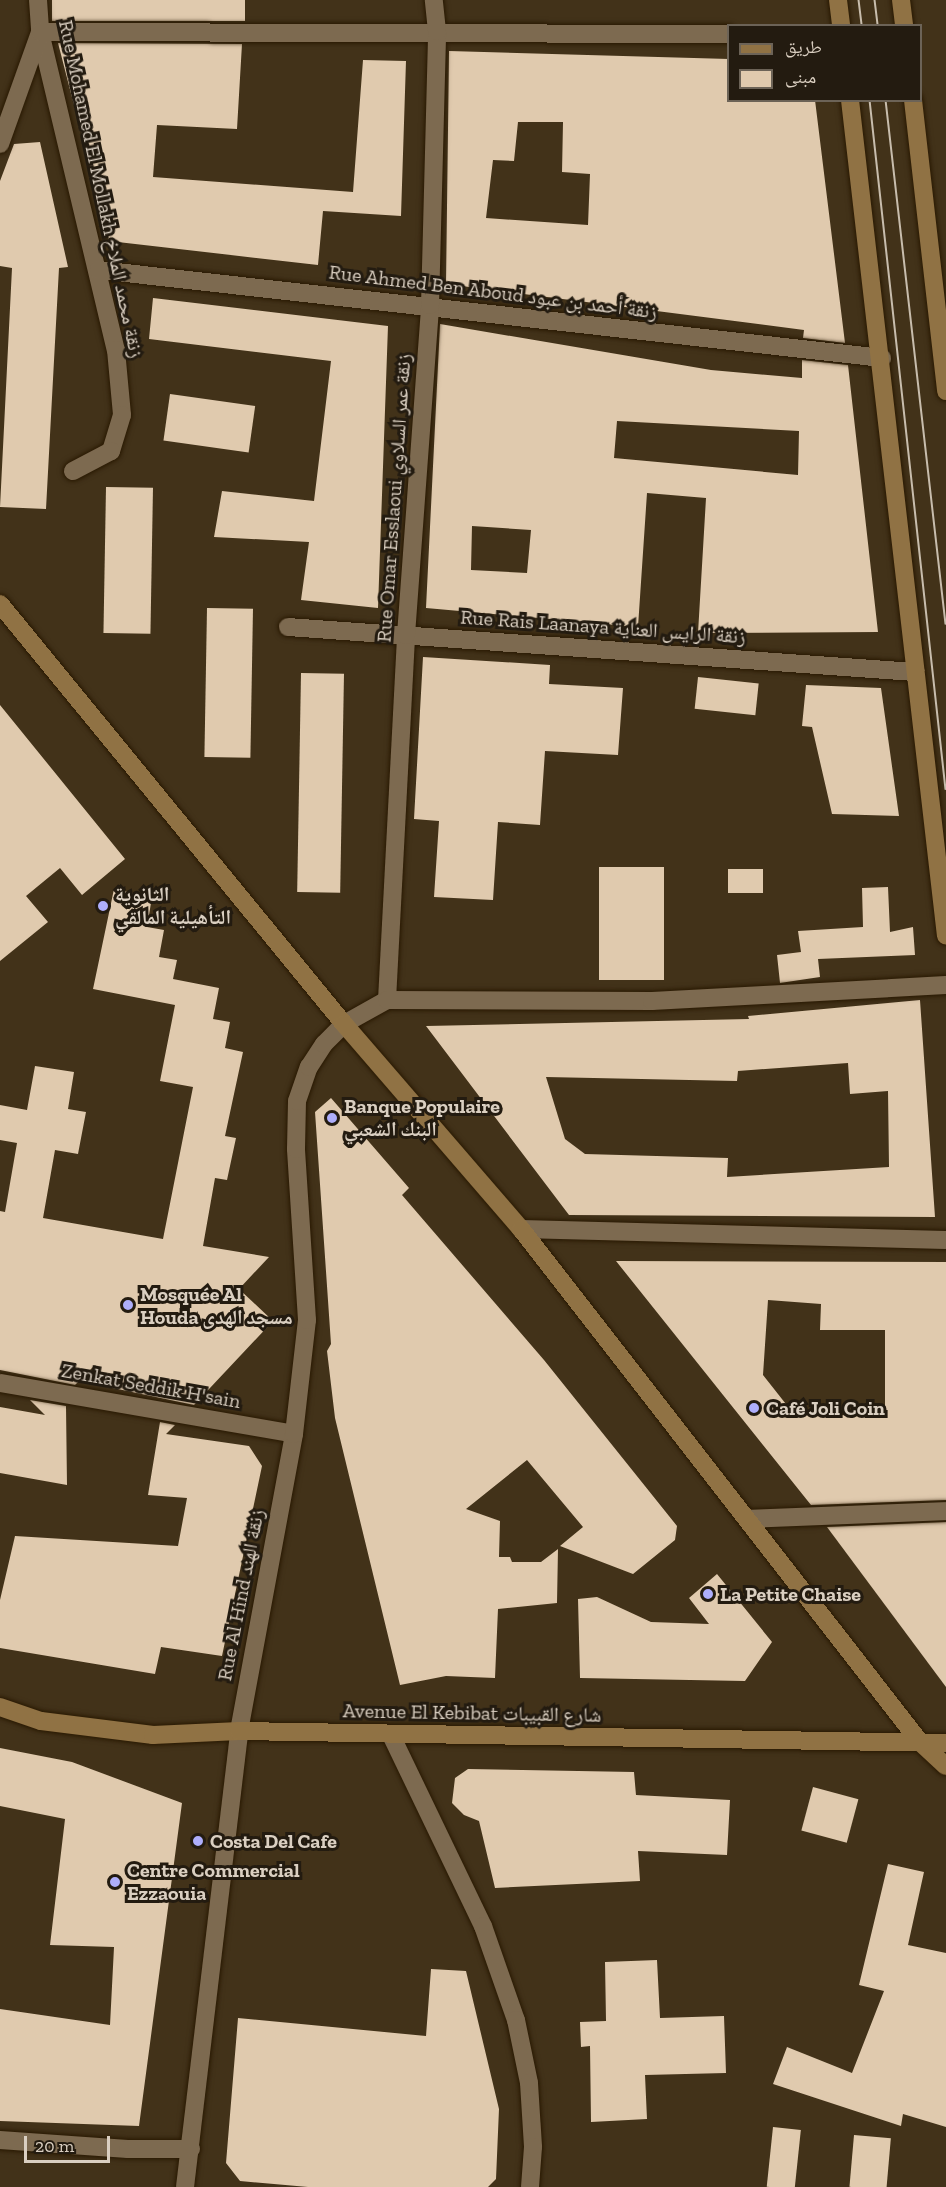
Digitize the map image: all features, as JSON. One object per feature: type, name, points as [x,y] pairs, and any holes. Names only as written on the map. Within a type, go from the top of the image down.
[{"type":"street","name":"Rue Mohamed El Mollakh زنقة محمد الملاخ","points":[[38,0],[40,32],[99,270],[116,350],[122,415],[111,452],[73,471]]},
{"type":"street","name":"Rue Omar Esslaoui زنقة عمر السلاوي","points":[[387,1000],[406,635],[430,305],[437,31],[434,0]]},
{"type":"street","points":[[838,0],[841,24]]},
{"type":"street","points":[[901,0],[904,24]]},
{"type":"street","points":[[0,144],[40,32],[437,31],[727,34]]},
{"type":"street","points":[[850,102],[882,358],[946,936]]},
{"type":"street","points":[[913,102],[946,391]]},
{"type":"street","name":"Rue Ahmed Ben Aboud زنقة أحمد بن عبود","points":[[99,270],[430,305],[626,331],[882,358]]},
{"type":"street","points":[[0,604],[344,1024],[521,1229],[920,1742],[946,1766]]},
{"type":"street","name":"Rue Rais Laanaya زنقة الرايس العناية","points":[[288,627],[915,672]]},
{"type":"street","points":[[344,1024],[387,1000],[652,1001],[946,985]]},
{"type":"street","name":"Rue Al Hind زنقة الهند","points":[[185,2187],[239,1731],[294,1434],[307,1320],[296,1149],[297,1101],[309,1067],[344,1024]]},
{"type":"street","points":[[521,1229],[946,1240]]},
{"type":"street","name":"Zenkat Seddik H'sain","points":[[0,1383],[294,1434]]},
{"type":"street","points":[[748,1519],[946,1511]]},
{"type":"street","name":"Avenue El Kebibat شارع القبيبات","points":[[0,1707],[42,1721],[153,1735],[239,1731],[391,1736],[946,1743]]},
{"type":"street","points":[[391,1736],[483,1926],[510,1998],[529,2083],[533,2147],[530,2187]]},
{"type":"street","points":[[0,2140],[128,2149],[190,2149]]},
{"type":"building","points":[[52,0],[245,0],[245,21],[52,21]]},
{"type":"building","points":[[58,43],[242,44],[237,129],[157,125],[153,177],[353,192],[363,60],[406,61],[401,216],[323,211],[318,265],[109,241]]},
{"type":"building","points":[[449,51],[727,59],[727,102],[815,102],[845,343],[803,338],[804,330],[446,284]],"holes":[[[518,122],[563,122],[562,172],[590,174],[588,225],[486,218],[493,160],[514,161]]]},
{"type":"building","points":[[40,142],[68,267],[59,268],[46,509],[0,507],[12,268],[0,266],[0,181],[14,144]]},
{"type":"building","points":[[153,298],[388,326],[378,608],[301,600],[309,542],[214,537],[222,491],[314,501],[331,361],[149,339]]},
{"type":"building","points":[[440,324],[711,370],[802,378],[802,360],[848,365],[878,632],[698,633],[706,498],[647,493],[638,627],[426,608]],"holes":[[[617,421],[799,431],[798,475],[614,458]],[[472,526],[531,530],[527,573],[471,570]]]},
{"type":"building","points":[[170,394],[255,406],[249,453],[163,441]]},
{"type":"building","points":[[106,487],[153,488],[150,634],[103,633]]},
{"type":"building","points":[[207,608],[253,609],[250,758],[204,757]]},
{"type":"building","points":[[423,657],[550,665],[549,684],[623,688],[618,755],[545,751],[540,825],[498,822],[493,900],[434,897],[439,821],[414,819]]},
{"type":"building","points":[[301,673],[344,674],[340,893],[297,892]]},
{"type":"building","points":[[698,677],[759,683],[755,715],[695,709]]},
{"type":"building","points":[[806,685],[881,688],[899,816],[832,814],[812,727],[802,726]]},
{"type":"building","points":[[0,705],[125,859],[82,895],[60,868],[26,896],[48,922],[0,961]]},
{"type":"building","points":[[599,867],[664,867],[664,980],[599,980]]},
{"type":"building","points":[[728,869],[763,869],[763,893],[728,893]]},
{"type":"building","points":[[888,887],[890,932],[913,927],[915,955],[818,959],[820,977],[780,983],[777,955],[801,952],[798,931],[863,927],[862,888]]},
{"type":"building","points":[[114,889],[152,897],[147,927],[164,930],[159,957],[177,960],[173,979],[219,988],[213,1019],[230,1022],[225,1048],[243,1052],[225,1136],[236,1138],[227,1180],[215,1178],[203,1246],[269,1257],[239,1289],[273,1321],[194,1405],[113,1388],[95,1365],[75,1385],[0,1370],[0,1211],[5,1212],[17,1143],[0,1140],[0,1105],[27,1110],[35,1066],[74,1072],[68,1109],[86,1112],[78,1154],[55,1150],[43,1218],[163,1239],[193,1087],[160,1081],[175,1005],[93,989]]},
{"type":"building","points":[[920,1000],[935,1217],[569,1215],[426,1026],[749,1019],[748,1016]],"holes":[[[848,1063],[850,1094],[888,1091],[889,1167],[727,1177],[728,1158],[585,1154],[565,1139],[546,1077],[737,1081],[738,1071]]]},
{"type":"building","points":[[331,1098],[409,1188],[402,1195],[544,1360],[677,1526],[675,1540],[633,1574],[560,1546],[583,1527],[527,1460],[466,1509],[500,1521],[499,1557],[510,1557],[512,1562],[541,1562],[558,1549],[557,1603],[498,1609],[495,1678],[446,1676],[400,1685],[335,1418],[327,1351],[331,1344],[315,1112]]},
{"type":"building","points":[[616,1261],[946,1262],[946,1500],[811,1505]],"holes":[[[768,1300],[821,1304],[820,1330],[885,1330],[885,1417],[793,1413],[763,1375]]]},
{"type":"building","points":[[30,1400],[66,1406],[67,1485],[0,1473],[0,1407],[45,1415]]},
{"type":"building","points":[[160,1422],[175,1425],[166,1434],[249,1446],[262,1466],[222,1656],[161,1647],[155,1674],[0,1648],[0,1600],[15,1536],[178,1546],[187,1498],[148,1495]]},
{"type":"building","points":[[946,1522],[946,1687],[827,1527]]},
{"type":"building","points":[[717,1574],[772,1642],[745,1681],[580,1678],[578,1599],[597,1597],[651,1622],[709,1624],[689,1598]]},
{"type":"building","points":[[0,1748],[72,1762],[182,1803],[139,2126],[0,2121],[0,2009],[110,2025],[114,1947],[50,1945],[65,1819],[0,1806]]},
{"type":"building","points":[[468,1769],[634,1772],[636,1795],[730,1800],[727,1855],[638,1851],[640,1881],[495,1888],[479,1821],[464,1815],[452,1803],[455,1778]]},
{"type":"building","points":[[813,1787],[858,1799],[847,1843],[801,1830]]},
{"type":"building","points":[[888,1864],[924,1872],[908,1945],[946,1953],[946,2127],[903,2114],[901,2126],[773,2084],[787,2047],[852,2073],[884,1991],[859,1985]]},
{"type":"building","points":[[657,1960],[660,2018],[724,2016],[726,2073],[645,2075],[647,2119],[591,2122],[590,2046],[581,2047],[580,2022],[606,2021],[605,1962]]},
{"type":"building","points":[[431,1969],[466,1971],[499,2109],[496,2179],[488,2187],[308,2187],[240,2181],[226,2163],[238,2018],[426,2036]]},
{"type":"building","points":[[773,2127],[801,2130],[795,2187],[767,2187]]},
{"type":"building","points":[[854,2135],[891,2138],[887,2187],[849,2187]]},
{"type":"tram line","points":[[859,0],[862,24]]},
{"type":"tram line","points":[[875,0],[878,24]]},
{"type":"tram line","points":[[870,102],[946,789]]},
{"type":"tram line","points":[[886,102],[946,624]]},
{"type":"place","name":"الثانوية التأهيلية المالقي","points":[[103,906]]},
{"type":"place","name":"Banque Populaire البنك الشعبي","points":[[332,1118]]},
{"type":"place","name":"Mosquée Al Houda مسجد الهدى","points":[[128,1305]]},
{"type":"place","name":"Café Joli Coin","points":[[754,1408]]},
{"type":"place","name":"La Petite Chaise","points":[[708,1594]]},
{"type":"place","name":"Costa Del Cafe","points":[[198,1841]]},
{"type":"place","name":"Centre Commercial Ezzaouia","points":[[115,1882]]}]
